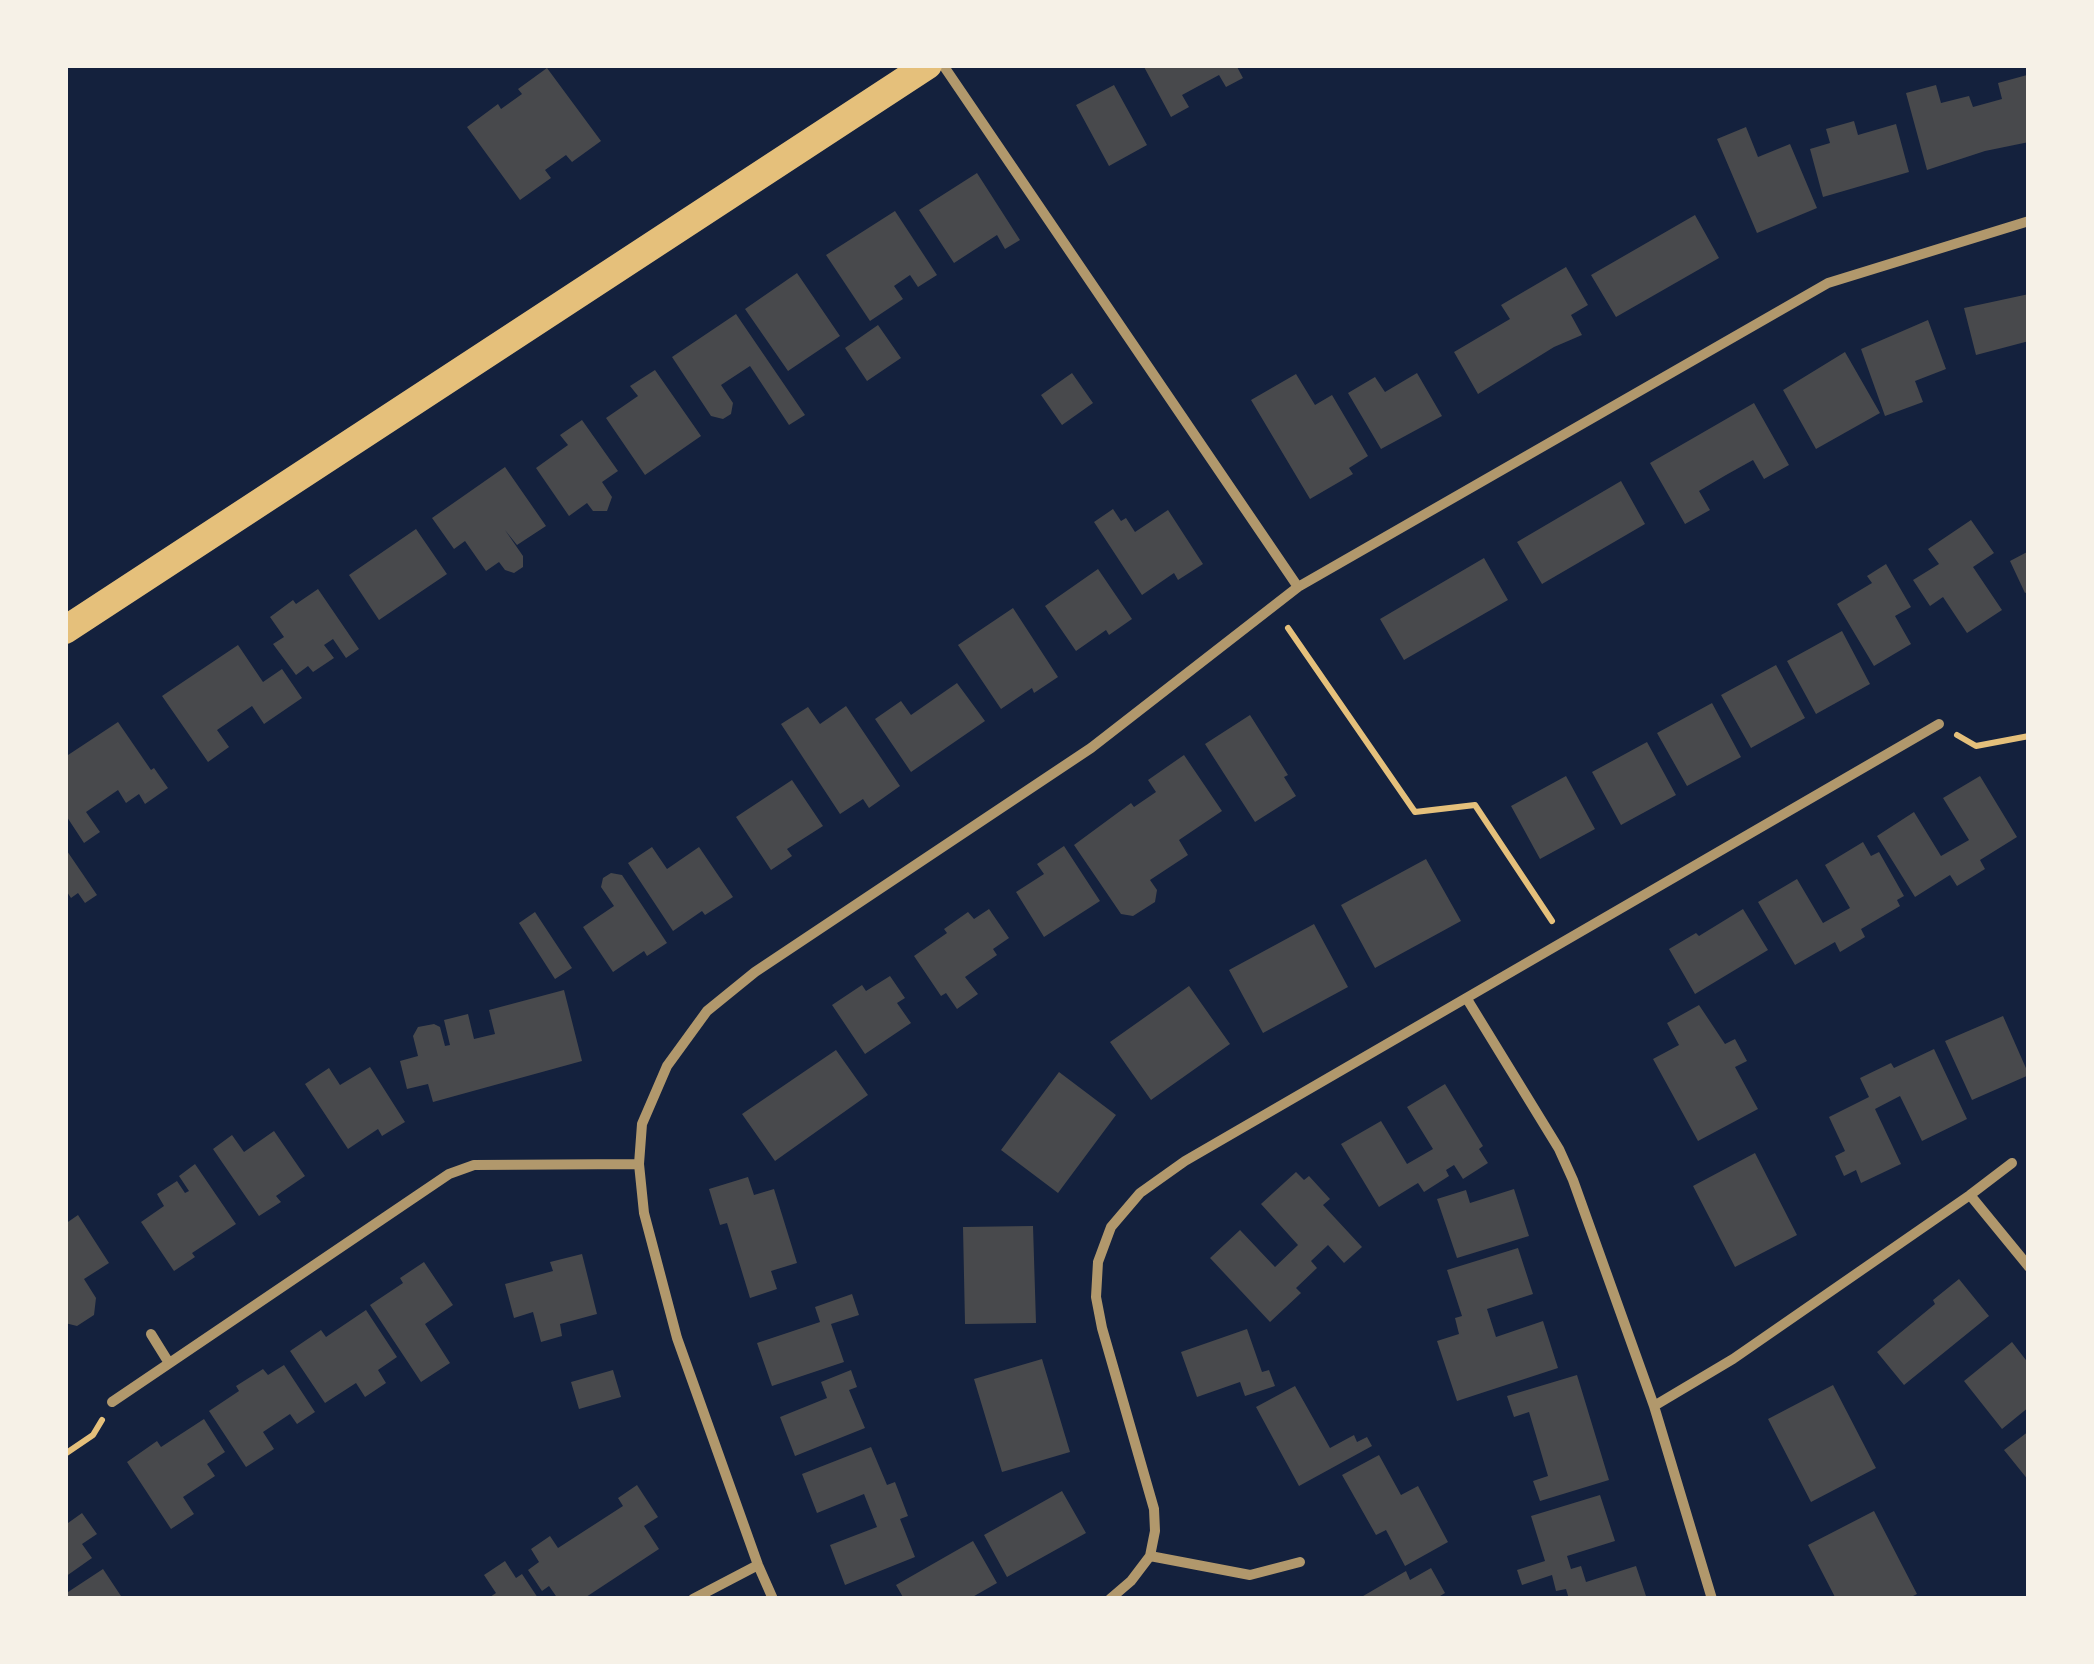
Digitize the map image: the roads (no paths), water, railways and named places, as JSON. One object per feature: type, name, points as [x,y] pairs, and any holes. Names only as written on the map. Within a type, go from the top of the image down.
[{"type":"highway","points":[[65,630],[928,65]]},
{"type":"street","points":[[943,65],[1298,587]]},
{"type":"street","points":[[773,1599],[677,1338],[644,1213],[639,1164],[642,1124],[666,1066],[707,1011],[755,972],[1090,748],[1298,587],[1828,283],[2029,221]]},
{"type":"street","points":[[1110,1599],[1131,1581],[1150,1556],[1155,1531],[1154,1509],[1096,1297],[1098,1262],[1112,1228],[1140,1193],[1185,1160],[1938,724]]},
{"type":"street","points":[[1467,999],[1566,1165],[1654,1406],[1712,1599]]},
{"type":"street","points":[[1654,1406],[1733,1359],[2012,1162]]},
{"type":"street","points":[[112,1402],[448,1174],[474,1165],[639,1164]]},
{"type":"street","points":[[1970,1195],[2029,1267]]},
{"type":"street","points":[[151,1334],[170,1363]]},
{"type":"street","points":[[1150,1556],[1250,1574],[1300,1562]]},
{"type":"street","points":[[694,1599],[758,1565]]}]
